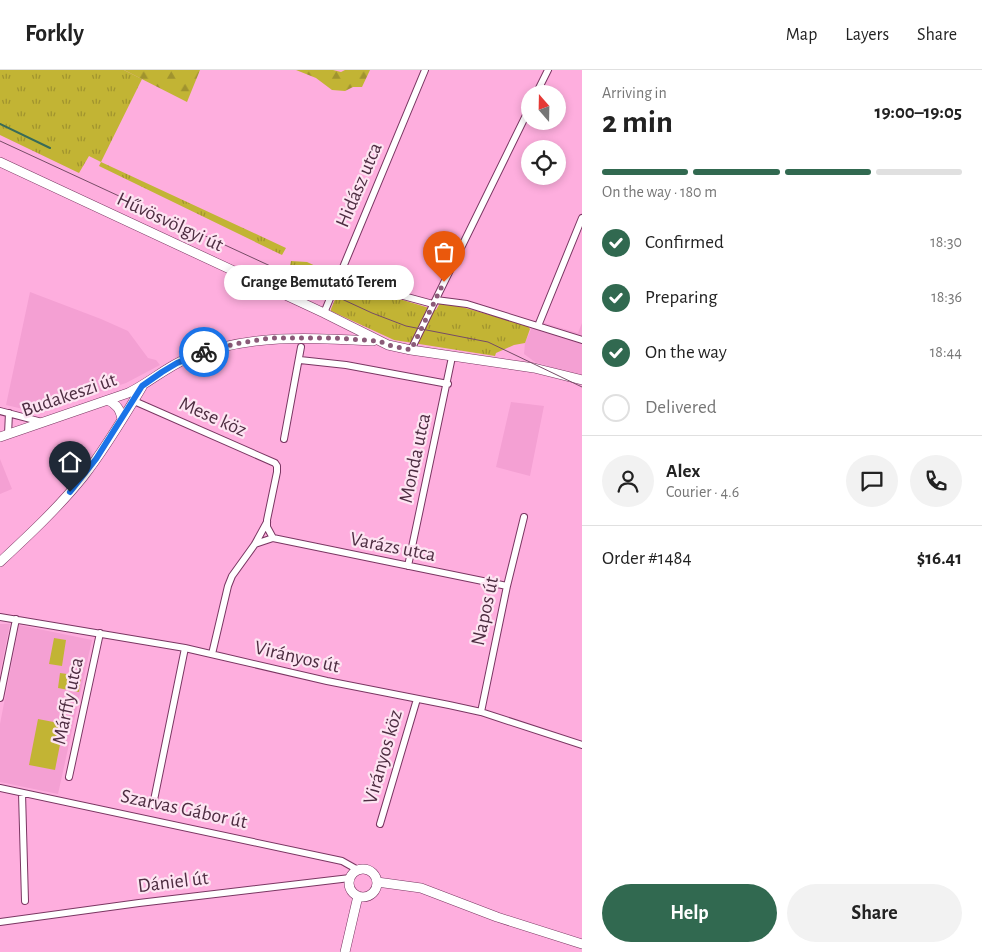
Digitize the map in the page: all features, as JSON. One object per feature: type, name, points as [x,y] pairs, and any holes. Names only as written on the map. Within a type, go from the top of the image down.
[{"type":"main road","name":"Hűvösvölgyi út","points":[[0,162],[324,313],[379,341]]},
{"type":"main road","name":"Budakeszi út","points":[[4,436],[108,400],[142,386],[162,372],[187,359],[214,349],[270,338],[334,338],[379,341]]},
{"type":"main road","points":[[379,341],[411,350],[534,368],[582,380]]},
{"type":"main road","points":[[0,562],[70,492],[96,459],[142,386]]},
{"type":"main road","points":[[108,400],[120,410],[122,419]]},
{"type":"main road","points":[[363,869],[371,872],[377,882],[376,889],[365,897],[358,896],[350,888],[350,878],[358,870],[363,869]]},
{"type":"main road","points":[[377,882],[421,888],[497,917],[582,944]]},
{"type":"main road","points":[[344,952],[358,896]]},
{"type":"main road","points":[[571,952],[582,944]]},
{"type":"street","name":"Hidász utca","points":[[324,313],[424,70]]},
{"type":"street","points":[[540,85],[548,70]]},
{"type":"street","points":[[411,350],[521,125]]},
{"type":"street","points":[[538,326],[582,218]]},
{"type":"street","points":[[340,274],[370,287],[434,302],[468,304],[582,340]]},
{"type":"street","points":[[284,439],[301,347]]},
{"type":"street","name":"Monda utca","points":[[408,566],[448,384],[452,356]]},
{"type":"street","points":[[300,360],[346,365],[448,384]]},
{"type":"street","name":"Mese köz","points":[[134,400],[270,459],[277,466],[268,520]]},
{"type":"street","points":[[0,411],[43,422]]},
{"type":"street","points":[[4,436],[9,414]]},
{"type":"street","name":"Napos út","points":[[481,712],[507,586],[524,517]]},
{"type":"street","points":[[255,544],[273,538],[267,527],[268,520]]},
{"type":"street","points":[[212,654],[232,576],[255,544],[268,520]]},
{"type":"street","name":"Varázs utca","points":[[273,538],[507,586]]},
{"type":"street","name":"Virányos út","points":[[0,617],[185,648],[327,681],[481,712],[582,745]]},
{"type":"street","points":[[0,698],[16,619]]},
{"type":"street","name":"Márffy utca","points":[[69,777],[100,633]]},
{"type":"street","points":[[152,805],[185,648]]},
{"type":"street","name":"Virányos köz","points":[[380,824],[417,699]]},
{"type":"street","name":"Szarvas Gábor út","points":[[0,788],[342,861],[358,870]]},
{"type":"street","points":[[22,793],[25,901]]},
{"type":"street","name":"Dániel út","points":[[0,922],[139,903],[350,878]]},
{"type":"shaded area","points":[[30,292],[128,331],[148,358],[156,360],[160,365],[126,383],[36,412],[6,405]]},
{"type":"shaded area","points":[[535,320],[578,333],[582,323],[582,377],[535,362],[524,354],[525,343]]},
{"type":"shaded area","points":[[511,402],[544,406],[530,476],[496,467]]},
{"type":"shaded area","points":[[0,459],[12,489],[0,494]]},
{"type":"shaded area","points":[[0,624],[10,624],[0,673]]},
{"type":"shaded area","points":[[19,625],[92,640],[58,794],[0,782],[0,724]]},
{"type":"green space","points":[[0,70],[124,70],[142,79],[101,162],[89,156],[79,173],[0,135]]},
{"type":"green space","points":[[124,70],[200,70],[187,102]]},
{"type":"green space","points":[[296,70],[333,70],[341,72],[345,70],[370,70],[362,87],[353,87],[345,91],[332,90],[316,78]]},
{"type":"green space","points":[[101,162],[286,248],[282,255],[99,166]]},
{"type":"green space","points":[[291,261],[307,262],[335,275],[329,290],[289,271]]},
{"type":"green space","points":[[343,280],[366,289],[436,310],[440,303],[455,305],[528,326],[530,329],[525,343],[514,345],[496,353],[495,356],[394,340],[331,311]]},
{"type":"green space","points":[[54,638],[66,640],[62,666],[49,664]]},
{"type":"green space","points":[[60,673],[81,676],[79,692],[58,688]]},
{"type":"green space","points":[[38,719],[64,724],[55,770],[29,765]]},
{"type":"waterway","points":[[0,124],[50,148]]},
{"type":"tram line","points":[[0,141],[372,313],[406,326],[488,342],[582,387]]},
{"type":"way so far","points":[[204,352],[270,338],[334,338],[379,341],[397,348],[411,350],[444,282]]},
{"type":"place","name":"Grange Bemutató Terem","points":[[444,282]]},
{"type":"route","points":[[70,492],[96,459],[142,386],[177,363],[204,352]]}]
